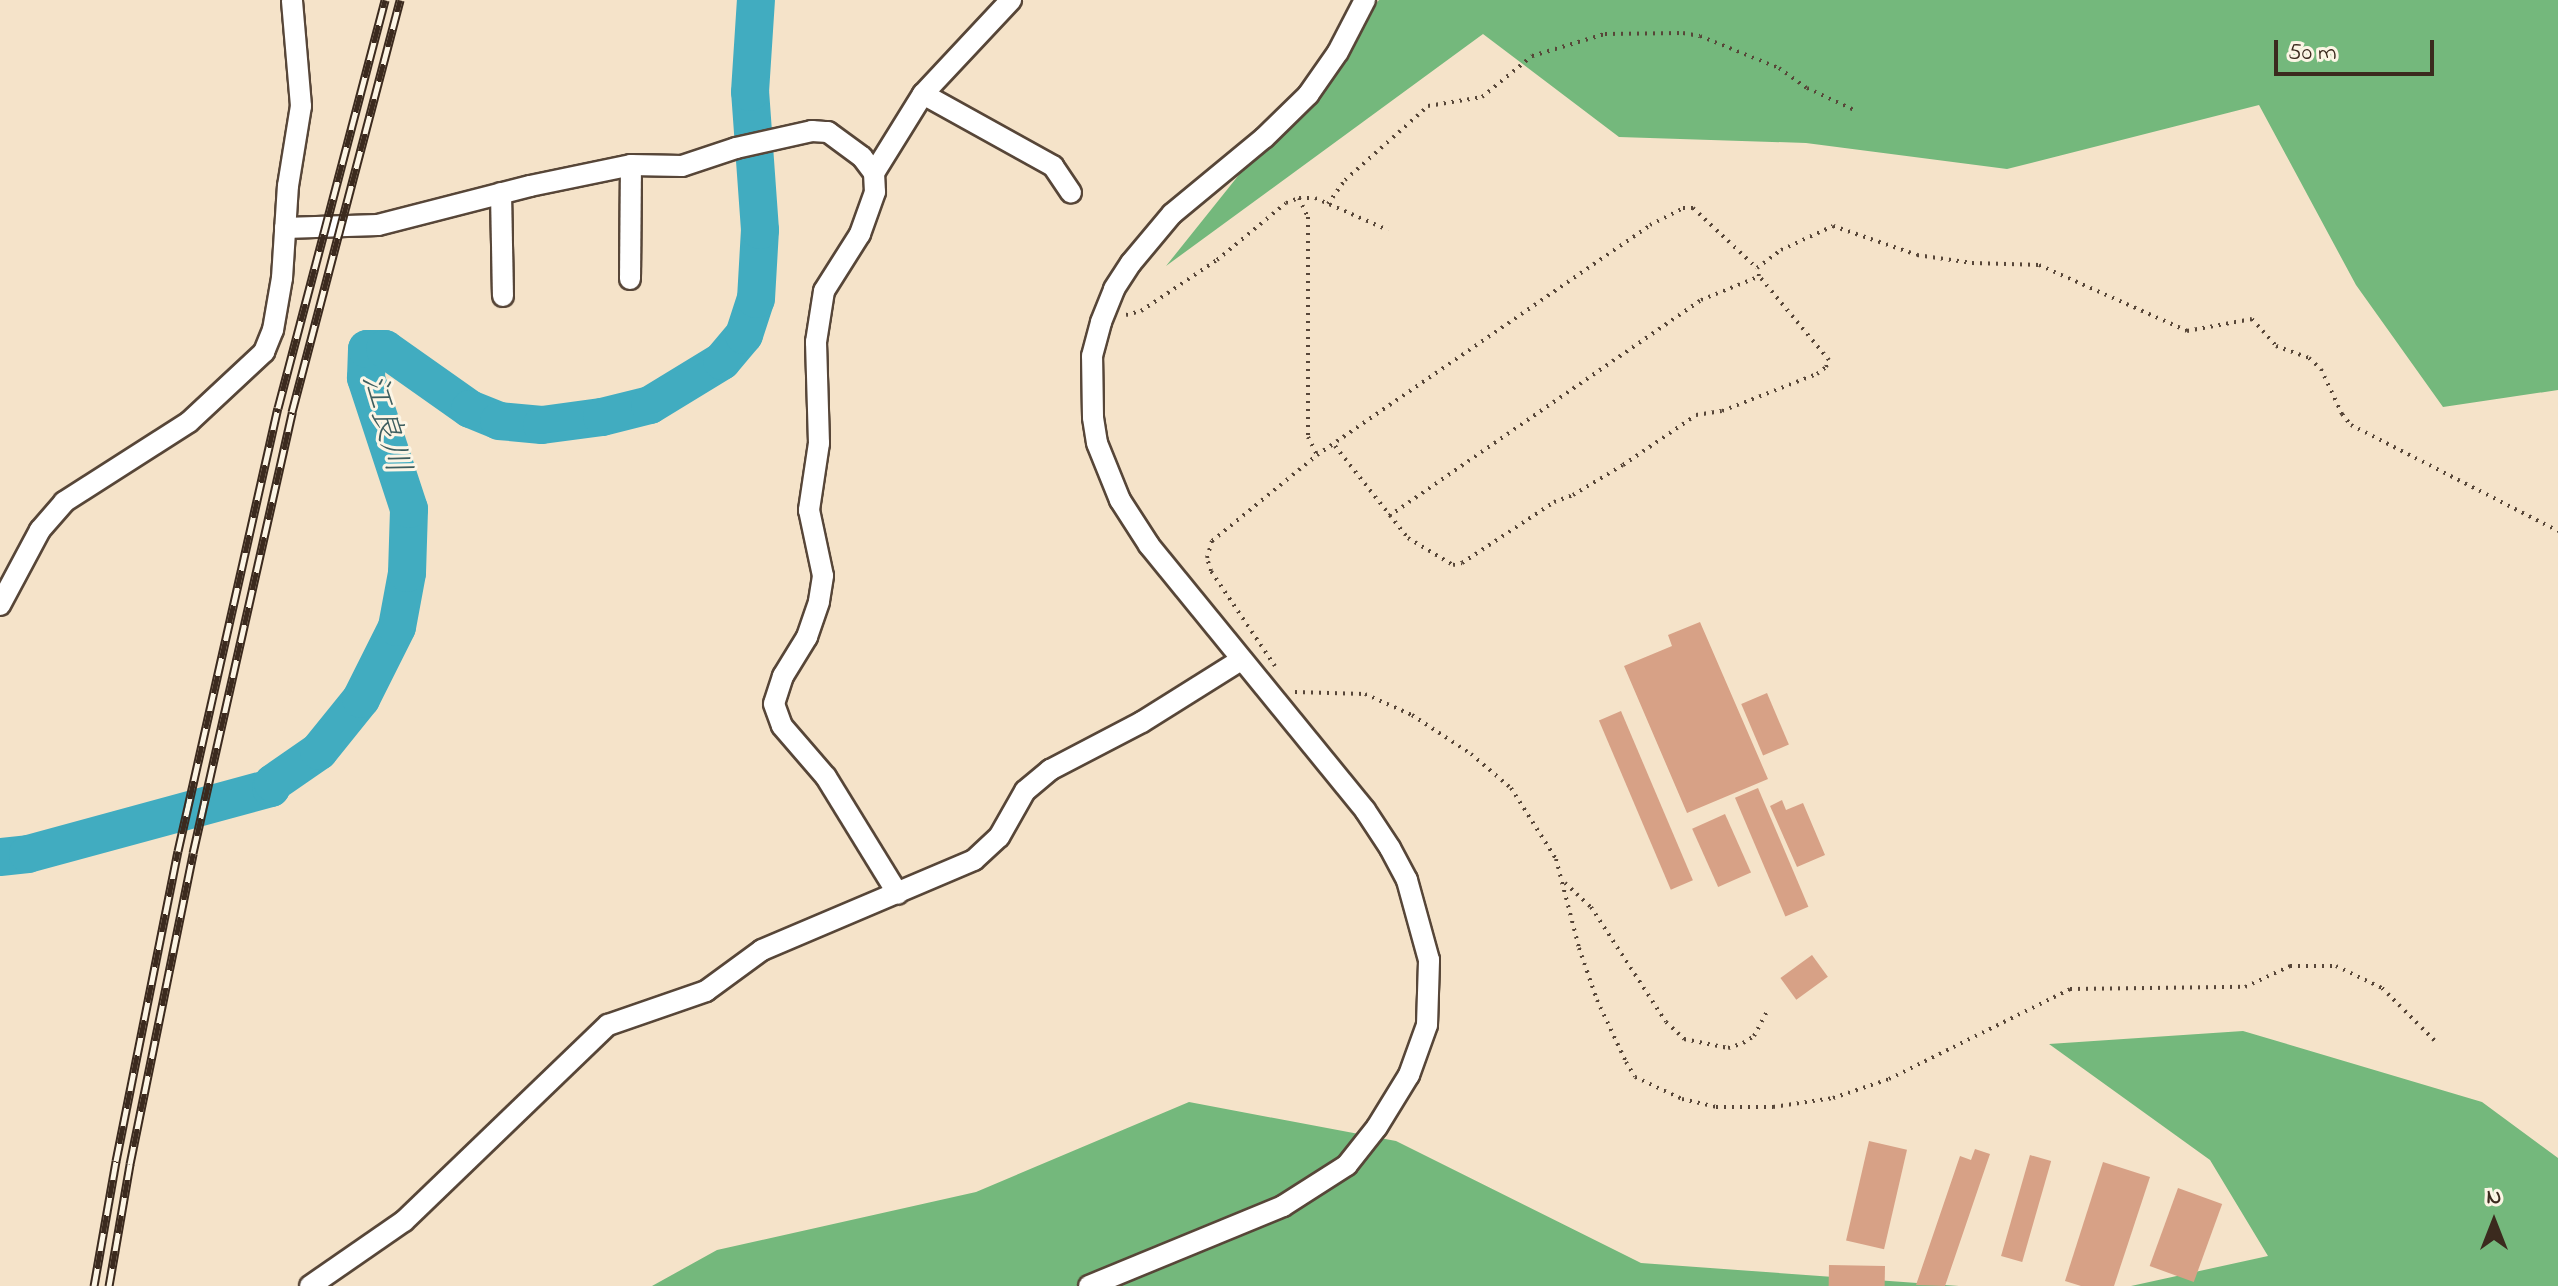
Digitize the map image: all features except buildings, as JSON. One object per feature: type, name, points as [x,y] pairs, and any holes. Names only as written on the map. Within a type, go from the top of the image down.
[{"type":"street","points":[[0,605],[40,530],[64,502],[189,422],[264,352],[273,330],[301,106],[292,0]]},
{"type":"street","points":[[874,173],[923,94],[1011,0]]},
{"type":"street","points":[[1089,1286],[1283,1206],[1347,1165],[1377,1127],[1409,1075],[1427,1025],[1429,960],[1407,880],[1365,810],[1149,545],[1120,500],[1097,443],[1093,417],[1092,356],[1114,289],[1150,238],[1172,214],[1264,138],[1308,95],[1338,52],[1365,0]]},
{"type":"street","points":[[923,94],[1053,166],[1071,193]]},
{"type":"street","points":[[285,228],[378,225],[501,193],[631,165],[682,166],[736,148],[812,131],[828,132],[862,157],[874,173],[875,192],[869,214],[824,291],[816,342],[819,443],[809,510],[823,576],[819,602],[807,637],[783,676],[774,704],[782,726],[826,777],[898,894]]},
{"type":"street","points":[[630,279],[631,165]]},
{"type":"street","points":[[501,193],[503,296]]},
{"type":"street","points":[[317,1284],[404,1221],[608,1025],[706,991],[762,950],[974,860],[999,837],[1025,791],[1050,770],[1142,722],[1241,660]]},
{"type":"path","points":[[1328,204],[1345,180],[1428,106],[1482,97],[1532,56],[1605,34],[1683,33],[1700,36],[1779,68],[1807,88],[1854,110]]},
{"type":"path","points":[[1101,322],[1141,311],[1217,260],[1286,203],[1299,198],[1315,198],[1388,230]]},
{"type":"path","points":[[1299,198],[1308,217],[1308,437],[1317,455]]},
{"type":"path","points":[[1334,445],[1408,538],[1453,565],[1462,563],[1554,502],[1573,495],[1623,465],[1696,415],[1722,411],[1817,374],[1829,360],[1759,276],[1757,268],[1693,208],[1671,211],[1317,455],[1218,535],[1208,550],[1211,571],[1275,661],[1276,671],[1269,693],[1306,689],[1365,694],[1412,715],[1471,754],[1511,788],[1540,828],[1556,859],[1579,948],[1597,1000],[1635,1077],[1682,1099],[1716,1107],[1773,1107],[1833,1098],[1889,1079],[2070,989],[2245,987],[2290,966],[2336,966],[2359,976],[2395,998],[2435,1041]]},
{"type":"path","points":[[1757,268],[1781,250],[1833,226],[1917,255],[1972,263],[2039,265],[2187,331],[2252,319],[2276,346],[2309,358],[2321,369],[2342,414],[2351,425],[2558,531]]},
{"type":"path","points":[[1389,516],[1701,300],[1759,276]]},
{"type":"path","points":[[1563,882],[1591,907],[1666,1022],[1684,1039],[1728,1048],[1754,1036],[1767,1012]]},
{"type":"green space","points":[[1379,0],[2558,0],[2558,390],[2443,407],[2356,285],[2259,105],[2007,169],[1806,143],[1619,137],[1483,34],[1166,266]]},
{"type":"green space","points":[[2243,1031],[2482,1102],[2558,1158],[2558,1286],[2131,1286],[2268,1256],[2210,1160],[2049,1044]]},
{"type":"green space","points":[[1189,1102],[1396,1141],[1641,1263],[1959,1286],[652,1286],[717,1250],[976,1192]]},
{"type":"waterway","name":"江良川","points":[[0,857],[28,854],[271,788],[273,783],[319,751],[361,699],[397,627],[407,573],[409,509],[366,378],[367,349],[385,349],[470,409],[499,421],[542,425],[602,417],[650,405],[722,361],[744,335],[756,299],[760,230],[750,92],[756,0]]},
{"type":"railway","points":[[94,1286],[178,851],[278,408],[385,0]]},
{"type":"railway","points":[[109,1286],[130,1164],[193,853],[292,412],[400,0]]}]
